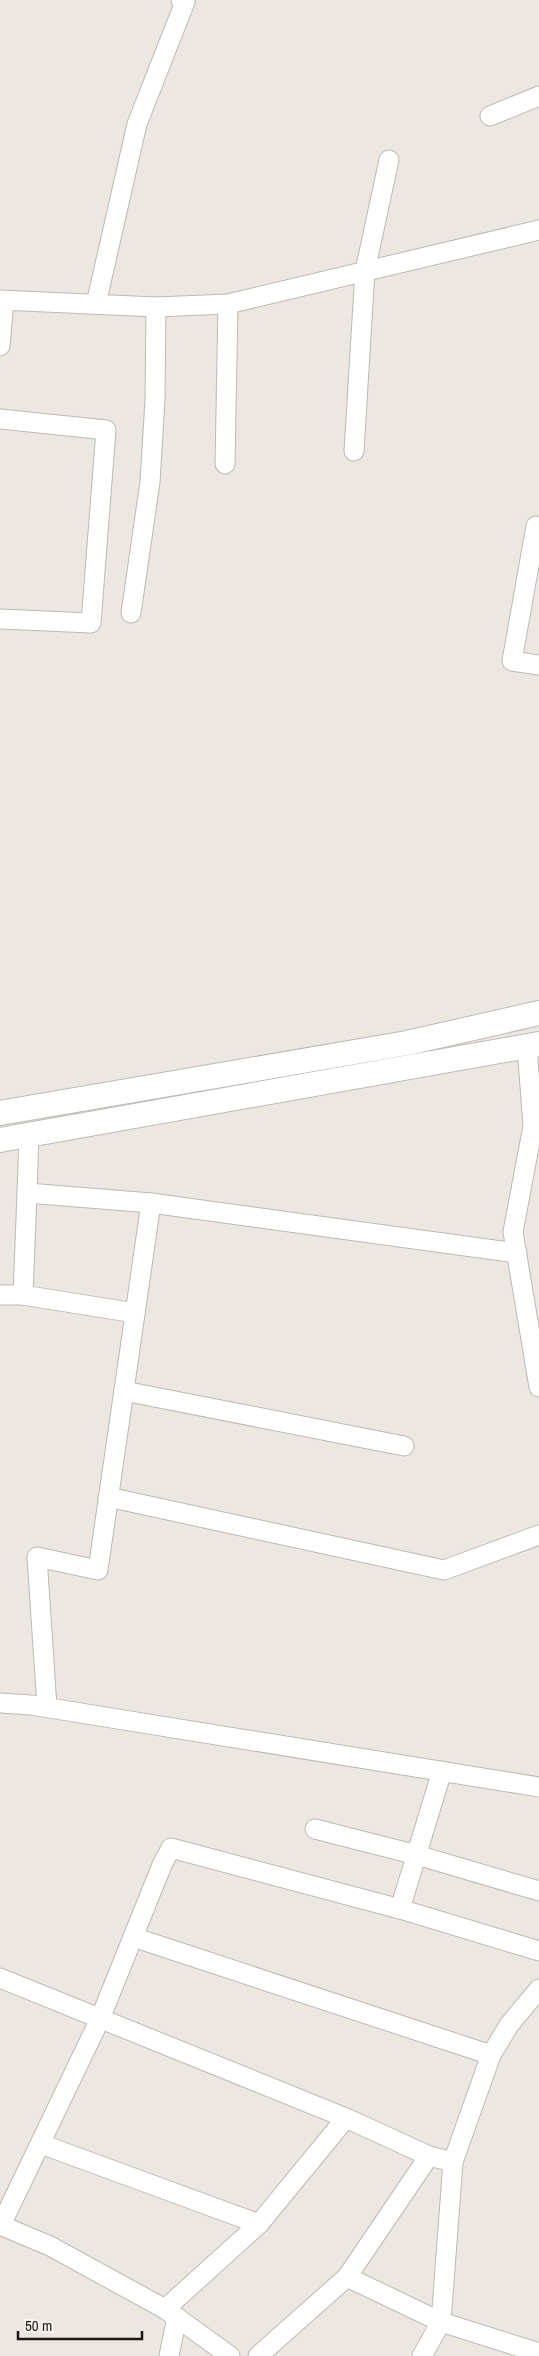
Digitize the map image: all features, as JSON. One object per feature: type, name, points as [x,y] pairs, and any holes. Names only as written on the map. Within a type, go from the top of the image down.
[{"type":"street","points":[[96,304],[137,124],[185,2],[181,0]]},
{"type":"street","points":[[490,116],[539,96]]},
{"type":"street","points":[[354,450],[364,271],[389,160]]},
{"type":"street","points":[[0,346],[2,300],[156,306],[228,304],[539,230]]},
{"type":"street","points":[[225,464],[228,304]]},
{"type":"street","points":[[131,613],[150,482],[155,400],[156,306]]},
{"type":"street","points":[[0,419],[106,430],[91,623],[0,619]]},
{"type":"street","points":[[536,526],[512,661],[539,665]]},
{"type":"street","points":[[0,1113],[407,1043],[539,1012]]},
{"type":"street","points":[[0,1140],[533,1045],[531,1178],[514,1232],[539,1387]]},
{"type":"street","points":[[23,1295],[29,1136]]},
{"type":"street","points":[[27,1193],[151,1203],[517,1252]]},
{"type":"street","points":[[48,1707],[38,1557],[98,1570],[151,1203]]},
{"type":"street","points":[[0,1294],[23,1295],[135,1313]]},
{"type":"street","points":[[124,1391],[404,1446]]},
{"type":"street","points":[[108,1497],[444,1570],[539,1534]]},
{"type":"street","points":[[0,1703],[48,1707],[539,1787]]},
{"type":"street","points":[[400,1909],[442,1771]]},
{"type":"street","points":[[315,1829],[417,1855],[539,1892]]},
{"type":"street","points":[[230,2356],[171,2313],[50,2246],[1,2225],[100,2018],[171,1848],[400,1909],[539,1951]]},
{"type":"street","points":[[133,1936],[492,2055]]},
{"type":"street","points":[[0,1978],[346,2118],[429,2156],[453,2162]]},
{"type":"street","points":[[422,2356],[441,2322],[453,2162],[492,2055],[510,2024],[539,1989]]},
{"type":"street","points":[[169,2356],[171,2313],[259,2224],[346,2118]]},
{"type":"street","points":[[41,2144],[259,2224]]},
{"type":"street","points":[[258,2356],[346,2277],[429,2156]]},
{"type":"street","points":[[346,2277],[498,2348],[539,2353]]}]
